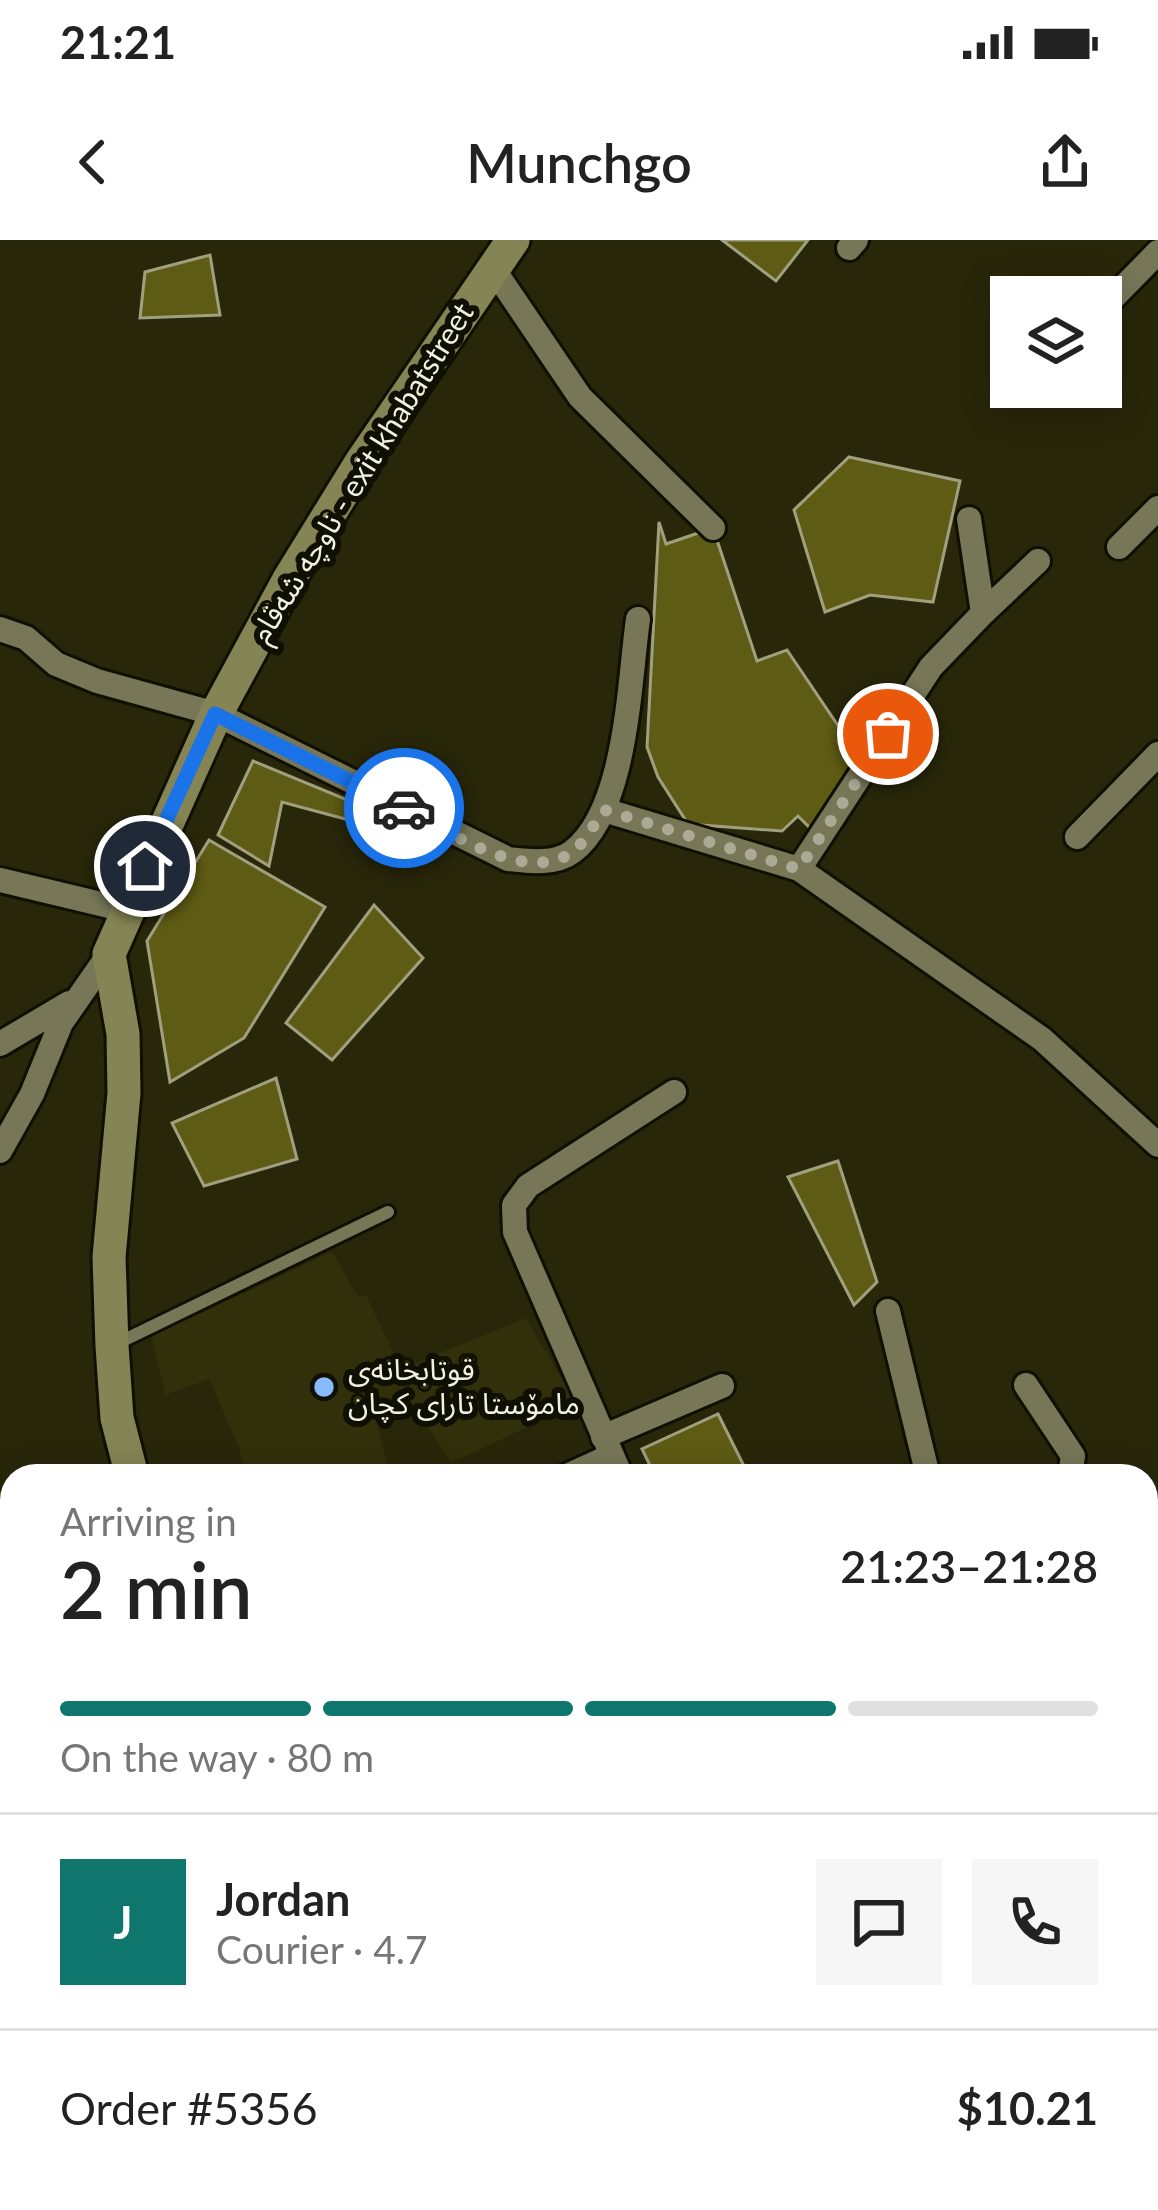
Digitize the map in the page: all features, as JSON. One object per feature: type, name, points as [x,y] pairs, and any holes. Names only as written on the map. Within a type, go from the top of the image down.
[{"type":"street","name":"ناوچە شەقام - exit khabatstreet","points":[[129,1464],[117,1418],[112,1346],[110,1257],[124,1093],[123,1034],[110,954],[215,714],[362,460],[513,240]]},
{"type":"street","points":[[1122,289],[1158,252]]},
{"type":"street","points":[[491,267],[580,397],[713,528]]},
{"type":"street","points":[[1119,547],[1158,508]]},
{"type":"street","points":[[969,519],[983,613]]},
{"type":"street","points":[[799,869],[931,668],[1038,561]]},
{"type":"street","points":[[0,628],[26,638],[56,664],[97,681],[215,714],[508,859],[540,862],[572,853],[604,810],[619,755],[638,619]]},
{"type":"street","points":[[1077,837],[1158,754]]},
{"type":"street","points":[[604,810],[799,869],[1042,1040],[1158,1144]]},
{"type":"street","points":[[0,880],[126,910]]},
{"type":"street","points":[[0,1151],[81,994],[110,954]]},
{"type":"street","points":[[0,1044],[81,994]]},
{"type":"street","points":[[674,1092],[528,1186],[514,1205],[515,1232],[612,1456],[722,1386]]},
{"type":"street","points":[[888,1311],[925,1464]]},
{"type":"street","points":[[1026,1385],[1073,1456],[1072,1464]]},
{"type":"lane","points":[[112,1346],[388,1212]]},
{"type":"shaded area","points":[[332,1252],[358,1297],[366,1295],[401,1369],[526,1318],[576,1404],[451,1463],[412,1402],[376,1419],[387,1464],[243,1464],[209,1379],[165,1395],[152,1336]]},
{"type":"building","points":[[722,240],[808,240],[776,281]]},
{"type":"building","points":[[210,255],[220,315],[140,318],[145,272]]},
{"type":"building","points":[[849,457],[960,481],[933,602],[870,595],[825,612],[794,510]]},
{"type":"building","points":[[659,522],[666,544],[713,528],[757,661],[787,650],[866,767],[810,828],[798,816],[782,831],[688,824],[658,777],[647,747]]},
{"type":"building","points":[[253,761],[350,801],[349,820],[282,802],[269,866],[218,835]]},
{"type":"building","points":[[209,840],[325,907],[244,1038],[170,1082],[147,941]]},
{"type":"building","points":[[374,905],[423,958],[332,1060],[286,1023]]},
{"type":"building","points":[[276,1078],[297,1159],[204,1186],[172,1123]]},
{"type":"building","points":[[838,1161],[877,1282],[854,1305],[788,1177]]},
{"type":"building","points":[[718,1414],[743,1464],[649,1464],[642,1449]]},
{"type":"way so far","points":[[404,808],[508,859],[540,862],[572,853],[604,810],[799,869],[888,734]]},
{"type":"place","name":"قوتابخانەی مامۆستا تارای کچان","points":[[324,1387]]},
{"type":"route","points":[[145,866],[215,714],[404,808]]}]
